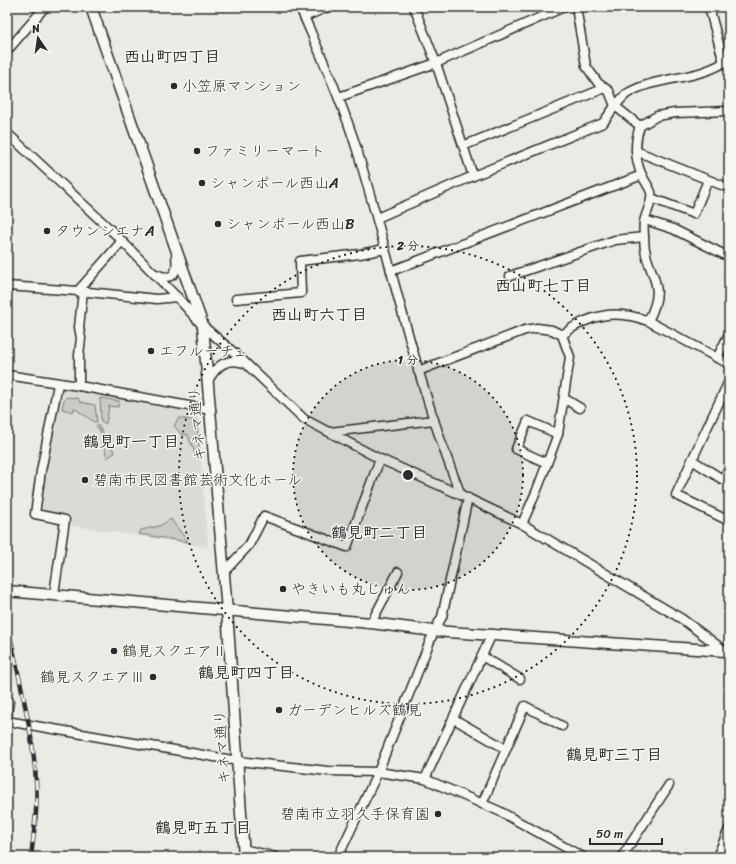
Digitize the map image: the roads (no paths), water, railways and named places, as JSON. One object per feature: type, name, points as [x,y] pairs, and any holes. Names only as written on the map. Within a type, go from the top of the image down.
[{"type":"street","points":[[7,51],[45,7]]},
{"type":"street","name":"キネマ通り","points":[[91,7],[203,326],[224,572],[244,853]]},
{"type":"street","points":[[300,7],[339,97],[357,149],[418,371],[441,445],[465,496],[442,617],[434,631],[378,772],[338,857]]},
{"type":"street","points":[[304,17],[328,7]]},
{"type":"street","points":[[414,7],[436,63],[473,176]]},
{"type":"street","points":[[339,97],[436,63],[564,7]]},
{"type":"street","points":[[576,7],[586,66],[598,83],[609,91],[615,106],[640,126]]},
{"type":"street","points":[[377,218],[473,176],[603,123],[626,93],[650,84],[711,70],[726,61],[709,7]]},
{"type":"street","points":[[463,146],[604,88]]},
{"type":"street","points":[[640,126],[657,116],[676,113],[729,111]]},
{"type":"street","points":[[640,126],[635,156],[651,193],[645,220],[644,254],[656,280],[657,286],[657,300],[648,321]]},
{"type":"street","points":[[7,133],[122,241],[152,273],[177,296],[203,326],[304,418],[380,459],[465,496],[522,524],[682,619],[727,652]]},
{"type":"street","points":[[636,150],[729,188]]},
{"type":"street","points":[[391,272],[642,175]]},
{"type":"street","points":[[651,198],[694,214],[708,180]]},
{"type":"street","points":[[645,220],[673,229],[729,257]]},
{"type":"street","points":[[510,276],[615,240],[644,237]]},
{"type":"street","points":[[79,386],[79,355],[81,338],[79,327],[81,291],[122,241]]},
{"type":"street","points":[[152,273],[165,278],[170,277],[175,272],[177,265],[175,248]]},
{"type":"street","points":[[236,299],[301,293],[300,261],[360,254],[385,249]]},
{"type":"street","points":[[7,286],[81,291],[157,299],[177,296]]},
{"type":"street","points":[[562,336],[575,325],[594,318],[614,314],[635,316],[648,321],[729,364]]},
{"type":"street","points":[[418,371],[525,330],[538,328],[552,330],[562,336],[570,357],[565,399],[558,434],[537,490],[522,524]]},
{"type":"street","points":[[717,358],[729,334]]},
{"type":"street","points":[[208,381],[219,365],[233,361],[245,363]]},
{"type":"street","points":[[7,375],[79,386],[211,410]]},
{"type":"street","points":[[729,381],[676,495],[729,521]]},
{"type":"street","points":[[54,594],[65,520],[35,514],[41,471],[58,384]]},
{"type":"street","points":[[565,399],[580,408]]},
{"type":"street","points":[[330,432],[434,420]]},
{"type":"street","points":[[547,463],[516,449],[528,422],[558,434]]},
{"type":"street","points":[[224,572],[249,545],[264,516],[347,547],[380,459]]},
{"type":"street","points":[[692,460],[722,479],[729,470]]},
{"type":"street","points":[[371,623],[398,572]]},
{"type":"street","points":[[7,591],[371,623],[434,631],[727,652]]},
{"type":"street","points":[[425,779],[492,634]]},
{"type":"street","points":[[482,656],[520,678]]},
{"type":"street","points":[[7,714],[9,701]]},
{"type":"street","points":[[482,804],[525,706],[562,726]]},
{"type":"street","points":[[454,719],[506,749]]},
{"type":"street","points":[[7,721],[238,761],[328,771],[378,772],[425,779],[499,811],[583,857]]},
{"type":"street","points":[[622,857],[669,785]]},
{"type":"street","points":[[717,857],[729,830]]},
{"type":"street","points":[[244,853],[276,857]]},
{"type":"railway","points":[[7,621],[32,741],[36,781],[36,800],[31,857]]},
{"type":"place","name":"小笠原マンション","points":[[174,86]]},
{"type":"place","name":"ファミリーマート","points":[[197,151]]},
{"type":"place","name":"シャンポール西山A","points":[[202,183]]},
{"type":"place","name":"シャンポール西山B","points":[[218,224]]},
{"type":"place","name":"タウンシエナA","points":[[47,231]]},
{"type":"place","name":"エフルーチェ","points":[[151,351]]},
{"type":"place","name":"碧南市民図書館芸術文化ホール","points":[[85,480]]},
{"type":"place","name":"やきいも丸じゅん","points":[[283,589]]},
{"type":"place","name":"鶴見スクエアⅡ","points":[[114,651]]},
{"type":"place","name":"鶴見スクエアⅢ","points":[[153,677]]},
{"type":"place","name":"ガーデンヒルズ鶴見","points":[[279,710]]},
{"type":"place","name":"碧南市立羽久手保育園","points":[[438,814]]},
{"type":"district","name":"西山町四丁目","points":[[172,56]]},
{"type":"district","name":"西山町七丁目","points":[[543,285]]},
{"type":"district","name":"西山町六丁目","points":[[319,314]]},
{"type":"district","name":"鶴見町一丁目","points":[[131,441]]},
{"type":"district","name":"鶴見町二丁目","points":[[379,532]]},
{"type":"district","name":"鶴見町四丁目","points":[[246,672]]},
{"type":"district","name":"鶴見町三丁目","points":[[614,754]]},
{"type":"district","name":"鶴見町五丁目","points":[[203,827]]}]
